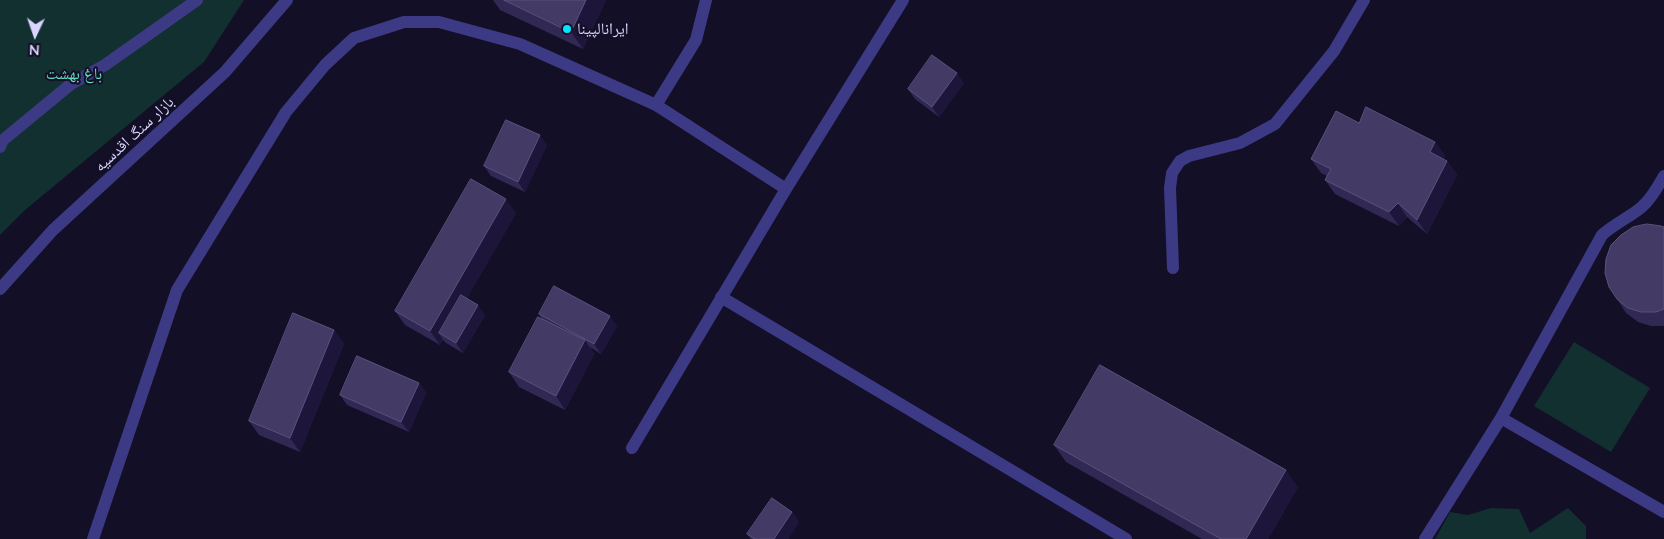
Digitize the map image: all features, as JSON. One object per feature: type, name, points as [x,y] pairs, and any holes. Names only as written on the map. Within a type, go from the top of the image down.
[{"type":"street","points":[[1,142],[71,84],[105,65],[197,0]]},
{"type":"street","name":"بازار سنگ اقدسیه","points":[[0,289],[53,230],[224,72],[287,0]]},
{"type":"street","points":[[656,104],[696,40],[706,0]]},
{"type":"street","points":[[632,448],[786,189],[903,0]]},
{"type":"street","points":[[1174,268],[1170,188],[1172,173],[1180,161],[1190,156],[1240,143],[1275,124],[1334,51],[1364,0]]},
{"type":"street","points":[[93,539],[177,290],[286,112],[326,65],[354,38],[404,22],[439,22],[520,44],[656,104],[786,189]]},
{"type":"street","points":[[1425,539],[1501,418],[1602,235],[1618,221],[1638,210],[1653,194],[1664,176]]},
{"type":"street","points":[[721,297],[1126,539]]},
{"type":"street","points":[[1501,418],[1664,512]]},
{"type":"green space","name":"باغ بهشت","points":[[0,0],[244,0],[204,62],[25,210],[0,235]]},
{"type":"green space","points":[[1574,342],[1650,388],[1611,452],[1534,406]]},
{"type":"green space","points":[[1491,508],[1519,509],[1530,533],[1568,508],[1586,526],[1586,539],[1435,539],[1450,512],[1468,515]]},
{"type":"building","points":[[504,0],[586,0],[571,32]]},
{"type":"building","points":[[932,55],[957,73],[932,107],[908,89]]},
{"type":"building","points":[[1366,107],[1435,142],[1430,152],[1447,161],[1417,220],[1398,203],[1389,212],[1325,180],[1331,169],[1311,159],[1336,111],[1359,123]]},
{"type":"building","points":[[506,120],[540,135],[518,182],[484,166]]},
{"type":"building","points":[[471,179],[506,199],[430,331],[395,311]]},
{"type":"building","points":[[1647,224],[1664,227],[1664,309],[1656,312],[1641,312],[1628,308],[1617,299],[1609,287],[1605,273],[1606,259],[1611,245],[1633,227]]},
{"type":"building","points":[[554,286],[610,316],[594,344],[539,314]]},
{"type":"building","points":[[461,295],[478,305],[456,343],[439,333]]},
{"type":"building","points":[[293,313],[334,330],[290,438],[249,421]]},
{"type":"building","points":[[538,317],[585,340],[556,396],[509,372]]},
{"type":"building","points":[[357,356],[419,383],[401,422],[340,395]]},
{"type":"building","points":[[1100,365],[1286,470],[1246,539],[1221,539],[1054,445]]},
{"type":"building","points":[[772,498],[792,512],[774,539],[755,539],[747,534]]},
{"type":"place","name":"ایرانالپینا","points":[[567,29]]}]
